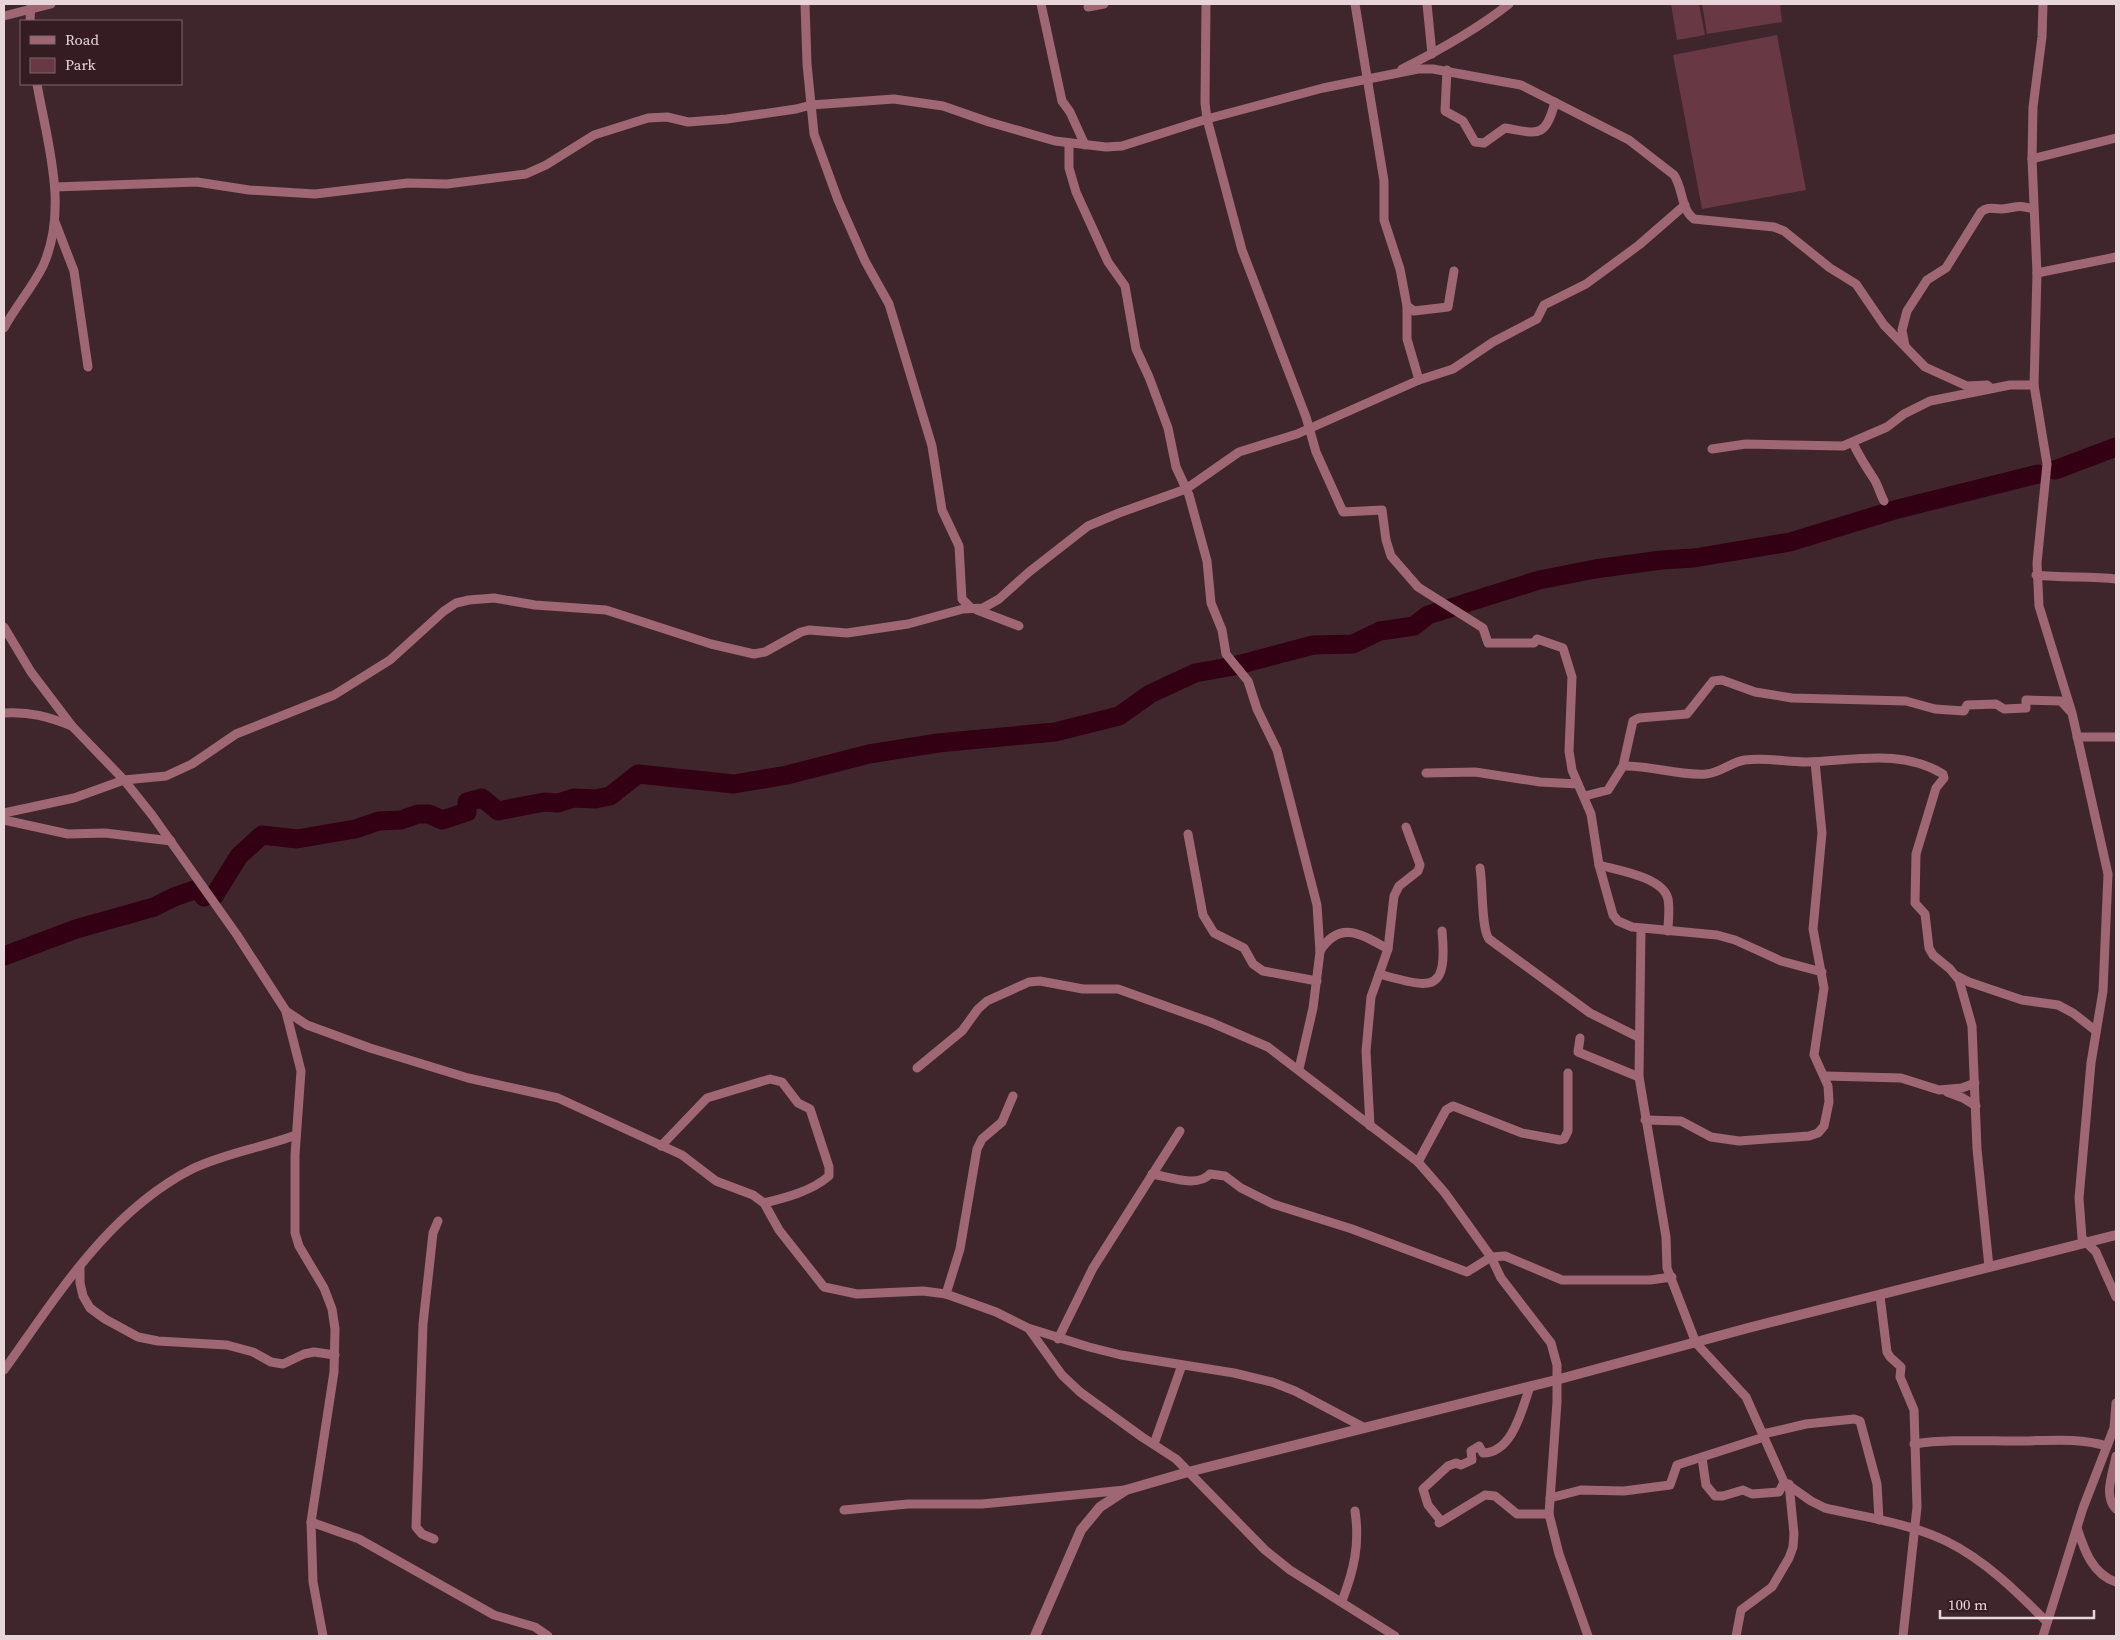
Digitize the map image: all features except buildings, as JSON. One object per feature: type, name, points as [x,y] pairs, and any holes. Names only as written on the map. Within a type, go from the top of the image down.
[{"type":"street","points":[[4,16],[30,6],[51,4]]},
{"type":"street","points":[[805,4],[807,64],[814,134],[838,200],[865,261],[889,304],[932,446],[942,510],[959,546],[962,599],[973,608],[1019,626]]},
{"type":"street","points":[[1041,4],[1062,102],[1070,112],[1085,145]]},
{"type":"street","points":[[1088,7],[1104,4]]},
{"type":"street","points":[[1206,4],[1205,103],[1207,119],[1242,250],[1319,459],[1343,512],[1382,510],[1386,540],[1391,556],[1418,587],[1483,628],[1488,643],[1534,643],[1537,639],[1564,648],[1572,677],[1573,694],[1569,752],[1572,770],[1585,796],[1594,828],[1599,866],[1613,915],[1624,924],[1641,929],[1717,935],[1735,940],[1781,961],[1822,972]]},
{"type":"street","points":[[1355,4],[1384,181],[1384,220],[1400,269],[1407,306],[1407,338],[1419,380]]},
{"type":"street","points":[[1427,4],[1432,54]]},
{"type":"street","points":[[1393,74],[1490,20],[1509,4]]},
{"type":"street","points":[[2043,4],[2042,38],[2033,107],[2032,159],[2037,273],[2034,385],[2047,464],[2036,575],[2040,606],[2072,713],[2112,890],[2103,991],[2096,1031],[2086,1115],[2079,1198],[2081,1234],[2096,1252],[2116,1297]]},
{"type":"street","points":[[30,6],[30,20]]},
{"type":"street","points":[[55,187],[197,182],[249,190],[315,194],[408,182],[447,184],[526,174],[546,165],[594,135],[648,118],[667,117],[688,122],[727,119],[811,105],[907,100],[943,106],[989,122],[1069,143],[1122,146],[1207,119],[1368,78],[1418,69],[1447,70],[1512,82],[1620,135],[1674,175],[1679,182],[1690,216],[1699,222],[1774,227],[1784,231],[1830,268],[1856,284],[1879,318],[1906,349],[1925,367],[1967,386],[1987,385],[1992,388]]},
{"type":"street","points":[[1447,70],[1446,111],[1464,121],[1472,138],[1479,143],[1484,143],[1505,128],[1529,133],[1541,130],[1549,121],[1555,102]]},
{"type":"street","points":[[4,328],[32,286],[44,263],[52,238],[55,187],[37,85]]},
{"type":"street","points":[[2032,159],[2116,138]]},
{"type":"street","points":[[1069,143],[1069,168],[1089,224],[1108,262],[1123,280],[1136,349],[1165,419],[1176,467],[1186,489],[1209,568],[1211,603],[1222,630],[1226,654],[1248,681],[1258,709],[1277,750],[1317,905],[1320,952],[1317,981],[1299,1069]]},
{"type":"street","points":[[4,813],[74,798],[124,780],[166,776],[192,764],[236,734],[334,695],[390,660],[444,611],[456,603],[469,600],[494,598],[535,604],[606,610],[711,644],[754,654],[765,652],[801,632],[809,630],[847,633],[908,624],[973,608],[983,608],[993,603],[1088,526],[1186,489],[1239,452],[1309,428],[1419,380],[1448,372],[1493,342],[1538,319],[1544,305],[1586,284],[1639,245],[1685,205]]},
{"type":"street","points":[[1906,349],[1902,330],[1907,311],[1927,280],[1946,268],[1981,212],[1987,208],[2002,209],[2016,205],[2034,209]]},
{"type":"street","points":[[54,220],[74,271],[88,367]]},
{"type":"street","points":[[2037,273],[2116,257]]},
{"type":"street","points":[[1407,306],[1414,310],[1448,307],[1454,271]]},
{"type":"street","points":[[1712,449],[1746,444],[1843,446],[1887,427],[1904,414],[1930,401],[1992,388],[2034,385]]},
{"type":"street","points":[[1853,443],[1864,466],[1875,480],[1884,501]]},
{"type":"street","points":[[2036,575],[2071,578],[2089,576],[2116,579]]},
{"type":"street","points":[[4,627],[31,672],[72,726],[124,780],[171,841],[237,935],[286,1011],[301,1071],[293,1208],[295,1233],[299,1246],[329,1299],[335,1329],[335,1355],[311,1522],[315,1596],[323,1636]]},
{"type":"street","points":[[1585,796],[1608,790],[1623,766],[1633,721],[1640,718],[1687,714],[1713,681],[1728,682],[1755,692],[1792,698],[1906,701],[1935,709],[1964,711],[1967,705],[1996,704],[2004,709],[2026,708],[2026,700],[2061,701],[2072,713]]},
{"type":"street","points":[[4,713],[29,713],[48,717],[72,726]]},
{"type":"street","points":[[2078,737],[2116,737]]},
{"type":"street","points":[[1623,766],[1639,766],[1676,773],[1699,774],[1720,771],[1743,760],[1815,762],[1858,758],[1902,758],[1913,760],[1943,774],[1944,778],[1936,788],[1916,854],[1916,903],[1925,914],[1929,948],[1933,955],[1955,974],[1969,982],[2022,1000],[2058,1005],[2074,1013],[2096,1031]]},
{"type":"street","points":[[1645,1120],[1681,1121],[1712,1137],[1739,1141],[1809,1136],[1818,1133],[1824,1126],[1827,1115],[1828,1086],[1814,1055],[1824,1004],[1822,972],[1813,929],[1822,832],[1815,762]]},
{"type":"street","points":[[1426,773],[1475,772],[1540,782],[1578,784]]},
{"type":"street","points":[[4,820],[68,834],[104,833],[171,841]]},
{"type":"street","points":[[1370,1126],[1366,1042],[1371,997],[1388,949],[1394,896],[1399,886],[1414,874],[1420,865],[1406,827]]},
{"type":"street","points":[[1188,834],[1203,915],[1207,924],[1214,932],[1244,948],[1253,964],[1263,972],[1317,981]]},
{"type":"street","points":[[1599,866],[1646,879],[1664,891],[1668,898],[1668,931]]},
{"type":"street","points":[[1480,868],[1483,885],[1485,932],[1489,939],[1590,1013],[1638,1037]]},
{"type":"street","points":[[1641,929],[1638,1037],[1639,1078],[1666,1237],[1667,1268],[1696,1343],[1746,1397],[1786,1483],[1793,1547],[1772,1587],[1741,1610],[1736,1636]]},
{"type":"street","points":[[1379,974],[1411,983],[1432,983],[1444,969],[1442,931]]},
{"type":"street","points":[[1320,952],[1333,936],[1352,932],[1362,934],[1388,949]]},
{"type":"street","points":[[1955,974],[1965,997],[1971,1018],[1977,1149],[1989,1267]]},
{"type":"street","points":[[917,1068],[962,1030],[978,1009],[987,1001],[1034,981],[1083,989],[1118,989],[1210,1022],[1260,1043],[1299,1069],[1418,1162],[1439,1186],[1491,1257],[1502,1278],[1548,1336],[1556,1355],[1549,1514],[1559,1554],[1588,1636]]},
{"type":"street","points":[[286,1011],[307,1025],[370,1048],[468,1078],[558,1098],[682,1155],[716,1181],[753,1195],[764,1203],[779,1230],[824,1286],[857,1294],[923,1291],[946,1294],[996,1312],[1028,1328],[1121,1356],[1234,1373],[1272,1382],[1295,1391],[1363,1427]]},
{"type":"street","points":[[1580,1038],[1578,1052],[1639,1078]]},
{"type":"street","points":[[1418,1162],[1446,1110],[1453,1106],[1522,1133],[1560,1140],[1564,1139],[1568,1131],[1568,1073]]},
{"type":"street","points":[[1825,1076],[1901,1078],[1963,1098],[1976,1106]]},
{"type":"street","points":[[661,1146],[707,1098],[770,1079],[782,1082],[798,1102],[810,1109],[829,1167],[829,1176],[823,1182],[783,1198],[764,1203]]},
{"type":"street","points":[[1939,1090],[1962,1088],[1975,1083]]},
{"type":"street","points":[[946,1294],[960,1249],[977,1150],[982,1139],[1002,1122],[1013,1096]]},
{"type":"street","points":[[1058,1338],[1093,1268],[1180,1131]]},
{"type":"street","points":[[4,1370],[80,1266],[119,1220],[138,1203],[164,1185],[193,1169],[232,1152],[296,1135]]},
{"type":"street","points":[[1152,1174],[1198,1182],[1206,1179],[1210,1174],[1219,1173],[1241,1188],[1273,1204],[1352,1229],[1461,1271],[1467,1272],[1491,1257],[1505,1256],[1562,1280],[1650,1280],[1672,1277]]},
{"type":"street","points":[[434,1538],[422,1534],[416,1528],[416,1472],[423,1324],[433,1233],[438,1221]]},
{"type":"street","points":[[844,1510],[908,1504],[982,1504],[1126,1490],[1188,1472],[1556,1380],[2116,1235]]},
{"type":"street","points":[[80,1266],[80,1283],[83,1296],[90,1308],[105,1319],[138,1337],[158,1342],[227,1345],[253,1352],[271,1362],[283,1364],[304,1354],[314,1352],[335,1355]]},
{"type":"street","points":[[1880,1296],[1888,1352],[1890,1357],[1901,1367],[1900,1377],[1914,1410],[1916,1530],[1903,1636]]},
{"type":"street","points":[[1028,1328],[1062,1375],[1080,1392],[1176,1459],[1266,1550],[1290,1570],[1395,1636]]},
{"type":"street","points":[[1154,1444],[1182,1365]]},
{"type":"street","points":[[1530,1386],[1514,1431],[1508,1438],[1489,1453],[1483,1453],[1479,1446],[1471,1450],[1472,1460],[1461,1465],[1456,1463],[1448,1466],[1423,1489],[1428,1505],[1440,1522],[1485,1494],[1495,1496],[1518,1514],[1549,1514]]},
{"type":"street","points":[[2043,1636],[2077,1528],[2110,1445],[2114,1428],[2116,1403]]},
{"type":"street","points":[[1550,1498],[1582,1490],[1624,1491],[1670,1485],[1677,1465],[1763,1436],[1806,1424],[1854,1419],[1860,1421],[1877,1484],[1879,1520]]},
{"type":"street","points":[[1914,1444],[1963,1440],[2070,1439],[2110,1445]]},
{"type":"street","points":[[2116,1456],[2109,1494],[2111,1504],[2116,1509]]},
{"type":"street","points":[[1702,1458],[1706,1485],[1715,1496],[1724,1496],[1743,1490],[1752,1494],[1779,1492],[1786,1483]]},
{"type":"street","points":[[1786,1483],[1811,1501],[1825,1508],[1879,1520],[1944,1540],[1963,1551],[2011,1586],[2047,1622]]},
{"type":"street","points":[[1035,1636],[1073,1544],[1081,1530],[1100,1507],[1126,1490]]},
{"type":"street","points":[[1342,1601],[1354,1572],[1358,1533],[1355,1511]]},
{"type":"street","points":[[311,1522],[359,1538],[494,1615],[535,1627],[548,1636]]},
{"type":"street","points":[[2077,1528],[2086,1555],[2102,1574],[2116,1582]]},
{"type":"green space","points":[[1671,4],[1699,4],[1705,35],[1677,40]]},
{"type":"green space","points":[[1702,4],[1780,4],[1782,22],[1707,34]]},
{"type":"green space","points":[[1777,35],[1806,190],[1702,209],[1673,55]]},
{"type":"waterway","points":[[2055,470],[2116,447]]},
{"type":"waterway","points":[[214,896],[239,856],[262,835],[297,839],[355,829],[379,821],[401,820],[418,814],[429,814],[442,820],[467,812],[467,802],[482,798],[498,811],[544,802],[558,803],[574,798],[595,799],[610,796],[638,774],[734,784],[787,775],[869,754],[938,743],[1055,732],[1119,716],[1150,694],[1195,673],[1234,666],[1313,645],[1353,644],[1380,631],[1414,626],[1428,615],[1539,580],[1595,569],[1661,560],[1694,558],[1790,542],[1898,509],[2038,474]]},
{"type":"waterway","points":[[4,956],[76,929],[154,907],[174,897],[197,889],[204,897]]}]
